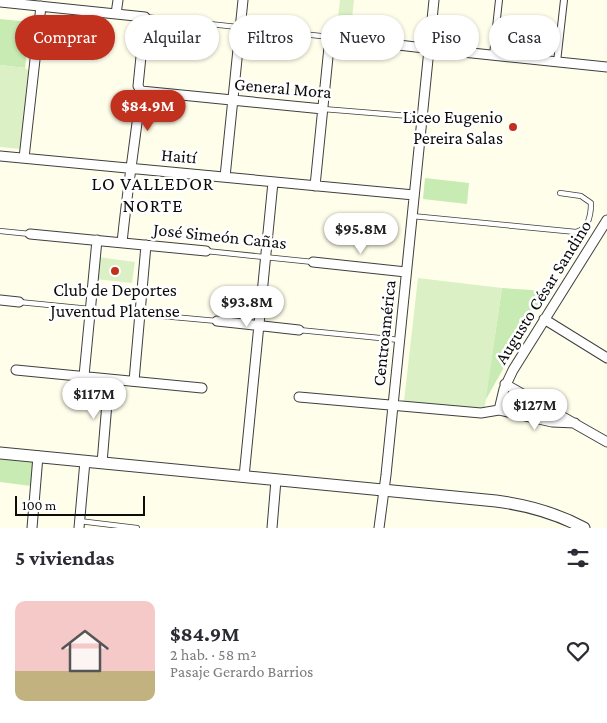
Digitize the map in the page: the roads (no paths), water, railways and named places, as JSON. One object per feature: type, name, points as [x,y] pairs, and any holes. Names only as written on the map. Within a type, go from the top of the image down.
[{"type":"street","points":[[116,14],[118,0]]},
{"type":"street","points":[[241,15],[243,0]]},
{"type":"street","name":"Centroamérica","points":[[432,15],[434,0]]},
{"type":"street","points":[[497,15],[498,0]]},
{"type":"street","points":[[558,62],[564,0]]},
{"type":"street","points":[[0,2],[45,4],[126,15]]},
{"type":"street","points":[[24,158],[45,4]]},
{"type":"street","points":[[122,243],[141,91],[138,86],[141,60]]},
{"type":"street","points":[[225,177],[237,60]]},
{"type":"street","points":[[315,186],[328,60]]},
{"type":"street","name":"Centroamérica","points":[[379,528],[428,60]]},
{"type":"street","points":[[539,60],[607,67]]},
{"type":"street","name":"General Mora","points":[[141,91],[323,109]]},
{"type":"street","name":"Haití","points":[[0,156],[414,195]]},
{"type":"street","points":[[244,477],[273,182]]},
{"type":"street","name":"Augusto César Sandino","points":[[499,410],[505,384],[607,220]]},
{"type":"street","name":"José Simeón Cañas","points":[[30,234],[206,251]]},
{"type":"street","points":[[84,376],[97,240]]},
{"type":"street","points":[[134,381],[146,245]]},
{"type":"street","name":"José Simeón Cañas","points":[[313,262],[406,272]]},
{"type":"street","points":[[0,300],[19,302]]},
{"type":"street","points":[[544,319],[607,358]]},
{"type":"street","points":[[217,321],[299,330]]},
{"type":"street","points":[[16,370],[202,388]]},
{"type":"street","points":[[102,463],[109,379]]},
{"type":"street","points":[[505,384],[607,442]]},
{"type":"street","points":[[299,397],[481,414],[499,410],[552,422],[575,423]]},
{"type":"street","points":[[0,453],[520,504],[555,514],[584,528]]},
{"type":"street","points":[[32,528],[38,456]]},
{"type":"street","points":[[79,525],[85,461]]},
{"type":"street","points":[[272,528],[276,480]]},
{"type":"lane","name":"General Mora","points":[[323,109],[422,117]]},
{"type":"lane","points":[[412,216],[581,231],[590,219],[592,203],[582,196],[560,193]]},
{"type":"lane","name":"José Simeón Cañas","points":[[0,231],[30,234]]},
{"type":"lane","name":"José Simeón Cañas","points":[[206,251],[313,262]]},
{"type":"lane","points":[[19,302],[90,310]]},
{"type":"lane","points":[[140,314],[217,321]]},
{"type":"lane","points":[[299,330],[400,340]]},
{"type":"lane","points":[[79,525],[137,528]]},
{"type":"place","name":"Liceo Eugenio Pereira Salas","points":[[513,127]]},
{"type":"place","name":"Club de Deportes Juventud Platense","points":[[115,271]]},
{"type":"district","name":"LO VALLEDOR NORTE","points":[[153,194]]}]
